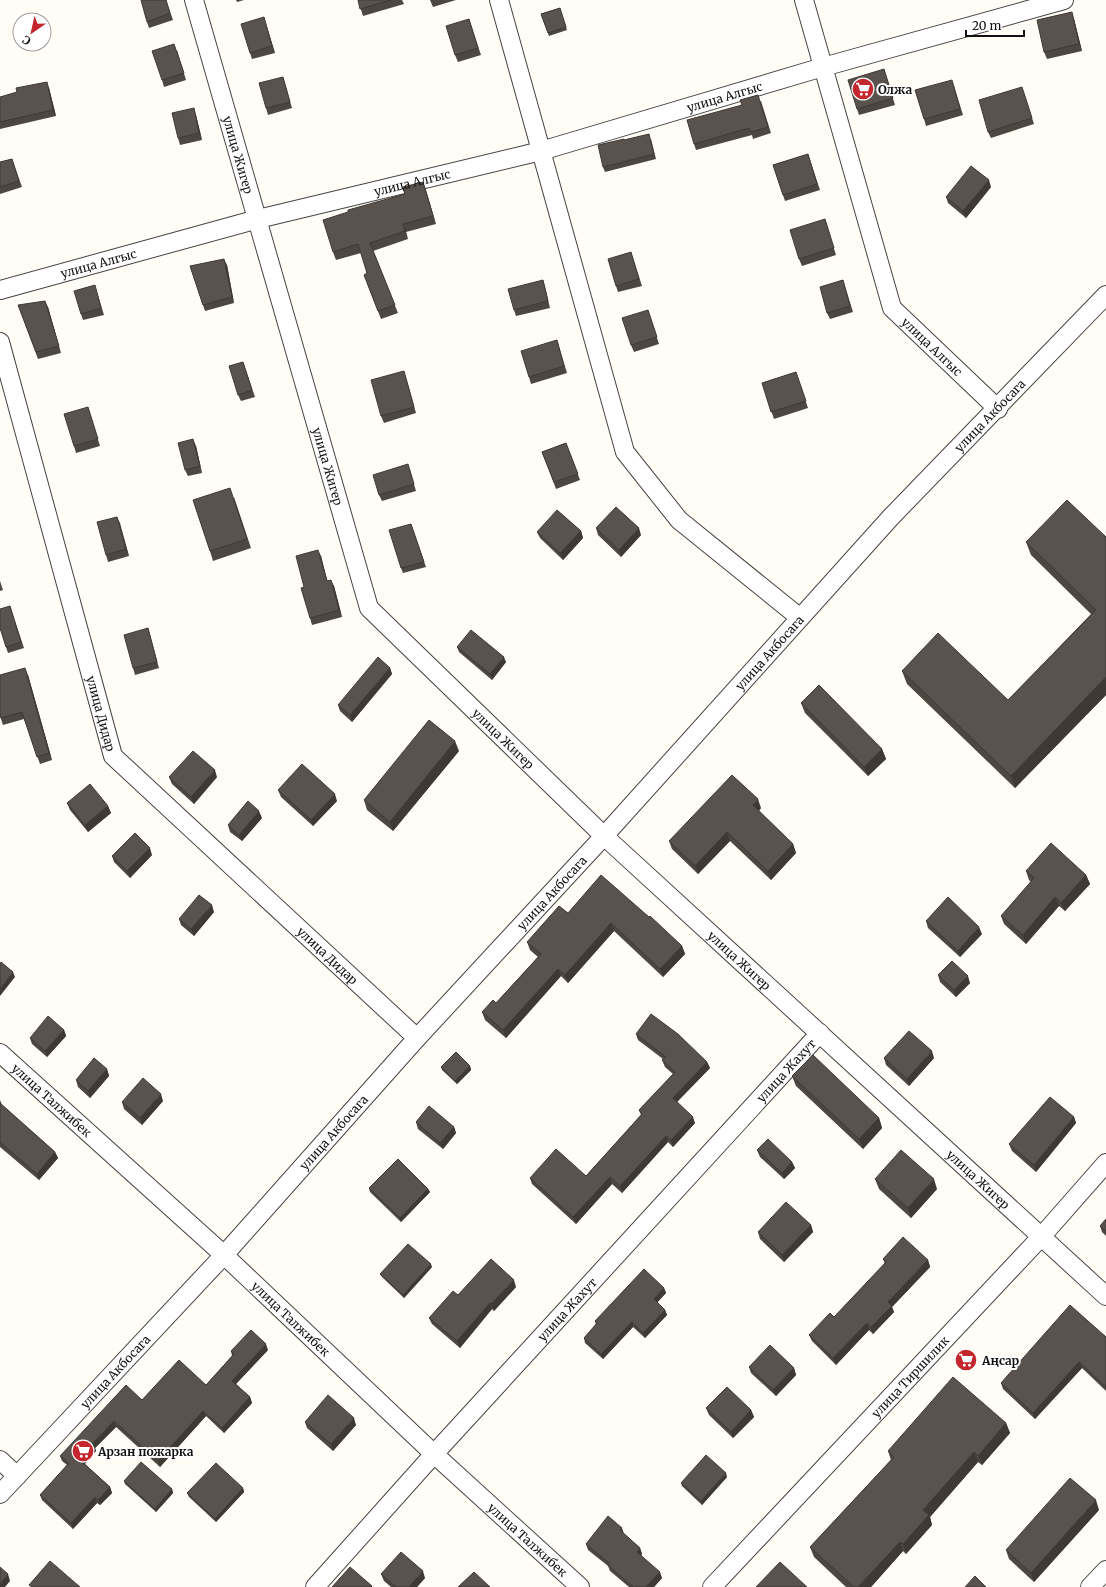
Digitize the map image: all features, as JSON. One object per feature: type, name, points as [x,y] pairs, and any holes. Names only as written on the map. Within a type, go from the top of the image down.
[{"type":"street","name":"улица Жигер","points":[[194,0],[369,608],[604,836],[1106,1296]]},
{"type":"street","points":[[499,0],[625,452],[679,520],[799,617]]},
{"type":"street","name":"улица Алгыс","points":[[804,0],[892,308],[998,409]]},
{"type":"street","name":"улица Алгыс","points":[[0,290],[258,219],[541,151],[823,67],[1064,0]]},
{"type":"street","name":"улица Акбосага","points":[[0,1494],[224,1255],[417,1038],[604,836],[799,617],[891,517],[998,409],[1106,295]]},
{"type":"street","name":"улица Дидар","points":[[0,342],[113,756],[417,1038]]},
{"type":"street","name":"улица Жахут","points":[[315,1587],[434,1454],[820,1033]]},
{"type":"street","name":"улица Талжибек","points":[[0,1053],[224,1255],[434,1454],[580,1587]]},
{"type":"street","name":"улица Тиршилик","points":[[712,1587],[1041,1237],[1106,1163]]},
{"type":"street","points":[[0,1460],[17,1476]]},
{"type":"street","points":[[1090,1587],[1106,1570]]},
{"type":"building","points":[[141,0],[166,0],[170,13],[147,22]]},
{"type":"building","points":[[358,0],[391,0],[360,9]]},
{"type":"building","points":[[560,8],[566,27],[548,33],[541,14]]},
{"type":"building","points":[[1072,12],[1079,44],[1044,52],[1037,20]]},
{"type":"building","points":[[264,17],[272,46],[250,53],[241,24]]},
{"type":"building","points":[[469,19],[478,48],[455,55],[446,26]]},
{"type":"building","points":[[174,44],[184,73],[162,80],[152,51]]},
{"type":"building","points":[[884,69],[893,98],[857,109],[848,80]]},
{"type":"building","points":[[283,77],[290,102],[266,108],[259,83]]},
{"type":"building","points":[[952,80],[960,109],[924,119],[915,90]]},
{"type":"building","points":[[47,82],[53,110],[0,122],[0,97],[17,92],[16,88]]},
{"type":"building","points":[[1022,87],[1032,118],[988,132],[979,100]]},
{"type":"building","points":[[758,95],[768,127],[751,132],[749,128],[694,144],[687,120],[742,105],[740,100]]},
{"type":"building","points":[[194,108],[199,133],[178,138],[172,113]]},
{"type":"building","points":[[649,134],[654,154],[603,167],[598,145]]},
{"type":"building","points":[[808,154],[817,184],[783,195],[773,165]]},
{"type":"building","points":[[12,159],[19,181],[0,187],[0,162]]},
{"type":"building","points":[[971,166],[989,180],[963,211],[946,197]]},
{"type":"building","points":[[423,182],[433,216],[403,224],[405,231],[370,243],[395,305],[378,311],[364,275],[367,273],[358,244],[333,252],[323,220],[348,212],[348,210],[405,194],[403,187]]},
{"type":"building","points":[[825,219],[834,248],[799,259],[790,230]]},
{"type":"building","points":[[631,252],[639,279],[616,286],[608,259]]},
{"type":"building","points":[[224,259],[232,297],[203,305],[190,266]]},
{"type":"building","points":[[543,280],[548,301],[514,310],[508,289]]},
{"type":"building","points":[[843,280],[850,306],[827,313],[820,287]]},
{"type":"building","points":[[95,285],[101,308],[81,314],[74,291]]},
{"type":"building","points":[[45,301],[59,346],[36,352],[18,305]]},
{"type":"building","points":[[648,310],[657,337],[631,345],[622,318]]},
{"type":"building","points":[[557,340],[564,366],[529,377],[521,351]]},
{"type":"building","points":[[243,362],[252,390],[238,395],[229,366]]},
{"type":"building","points":[[404,371],[414,407],[381,416],[371,380]]},
{"type":"building","points":[[796,372],[806,401],[771,412],[762,383]]},
{"type":"building","points":[[88,407],[98,439],[74,446],[64,414]]},
{"type":"building","points":[[193,439],[200,466],[185,470],[178,443]]},
{"type":"building","points":[[566,443],[578,474],[554,482],[542,452]]},
{"type":"building","points":[[408,464],[414,484],[379,495],[373,475]]},
{"type":"building","points":[[230,488],[247,539],[210,551],[193,500]]},
{"type":"building","points":[[1067,500],[1106,537],[1106,677],[1011,776],[902,671],[938,633],[1008,700],[1096,610],[1026,542]]},
{"type":"building","points":[[616,507],[639,528],[619,550],[596,528]]},
{"type":"building","points":[[557,510],[581,531],[560,553],[537,532]]},
{"type":"building","points":[[117,517],[126,549],[106,555],[97,522]]},
{"type":"building","points":[[411,524],[424,562],[401,568],[389,530]]},
{"type":"building","points":[[318,550],[327,581],[331,580],[339,610],[310,618],[301,588],[304,587],[296,556]]},
{"type":"building","points":[[10,606],[21,642],[6,647],[0,628],[0,609]]},
{"type":"building","points":[[148,628],[157,662],[133,668],[124,635]]},
{"type":"building","points":[[471,630],[504,657],[490,674],[457,647]]},
{"type":"building","points":[[378,657],[390,668],[350,715],[338,705]]},
{"type":"building","points":[[25,668],[49,753],[37,757],[22,712],[1,718],[0,716],[0,675]]},
{"type":"building","points":[[819,685],[882,749],[864,767],[801,703]]},
{"type":"building","points":[[429,720],[455,741],[390,822],[364,800]]},
{"type":"building","points":[[193,751],[215,770],[191,797],[169,777]]},
{"type":"building","points":[[302,764],[335,794],[311,820],[278,790]]},
{"type":"building","points":[[732,775],[758,799],[753,805],[793,844],[768,871],[727,832],[695,866],[669,841]]},
{"type":"building","points":[[90,784],[108,806],[85,825],[67,803]]},
{"type":"building","points":[[248,801],[259,811],[239,835],[228,825]]},
{"type":"building","points":[[135,833],[150,848],[127,871],[112,856]]},
{"type":"building","points":[[1051,843],[1086,875],[1061,903],[1055,897],[1023,935],[1001,916],[1034,878],[1026,871]]},
{"type":"building","points":[[601,875],[649,917],[650,916],[682,946],[660,969],[611,923],[565,975],[558,969],[503,1030],[482,1012],[493,1000],[496,1003],[541,954],[527,942],[559,906],[568,913]]},
{"type":"building","points":[[199,895],[212,905],[191,929],[179,919]]},
{"type":"building","points":[[948,897],[979,927],[958,951],[926,921]]},
{"type":"building","points":[[952,961],[968,976],[954,990],[938,975]]},
{"type":"building","points":[[1,962],[13,972],[0,989],[0,964]]},
{"type":"building","points":[[651,1014],[678,1034],[707,1062],[673,1098],[693,1117],[671,1140],[666,1136],[620,1186],[610,1177],[573,1217],[530,1178],[556,1149],[586,1176],[642,1114],[639,1110],[675,1072],[662,1060],[666,1057],[636,1034]]},
{"type":"building","points":[[48,1016],[64,1030],[45,1051],[30,1038]]},
{"type":"building","points":[[909,1031],[932,1051],[907,1079],[884,1058]]},
{"type":"building","points":[[456,1052],[470,1066],[455,1081],[441,1067]]},
{"type":"building","points":[[813,1055],[879,1118],[859,1139],[792,1076]]},
{"type":"building","points":[[94,1058],[107,1069],[88,1091],[76,1080]]},
{"type":"building","points":[[143,1078],[161,1094],[140,1118],[122,1102]]},
{"type":"building","points":[[1050,1097],[1074,1117],[1034,1165],[1009,1144]]},
{"type":"building","points":[[0,1103],[55,1152],[37,1174],[0,1142]]},
{"type":"building","points":[[429,1106],[454,1127],[440,1143],[416,1122]]},
{"type":"building","points":[[768,1139],[792,1162],[782,1173],[757,1150]]},
{"type":"building","points":[[901,1150],[934,1179],[908,1208],[875,1179]]},
{"type":"building","points":[[398,1159],[428,1189],[400,1218],[369,1188]]},
{"type":"building","points":[[786,1202],[811,1225],[782,1255],[758,1232]]},
{"type":"building","points":[[1106,1219],[1106,1231],[1100,1226]]},
{"type":"building","points":[[903,1237],[928,1260],[888,1302],[892,1306],[871,1327],[867,1323],[833,1358],[809,1335],[830,1313],[834,1317],[886,1262],[883,1259]]},
{"type":"building","points":[[408,1244],[431,1264],[403,1295],[380,1274]]},
{"type":"building","points":[[491,1259],[514,1280],[491,1304],[490,1303],[457,1341],[429,1318],[453,1291],[458,1295]]},
{"type":"building","points":[[644,1269],[664,1288],[654,1299],[665,1310],[643,1333],[632,1322],[601,1354],[584,1338],[597,1323],[595,1321]]},
{"type":"building","points":[[1070,1305],[1106,1337],[1106,1387],[1079,1362],[1033,1413],[1001,1383]]},
{"type":"building","points":[[251,1330],[266,1344],[232,1381],[250,1397],[222,1428],[203,1411],[158,1461],[114,1421],[92,1444],[94,1446],[81,1461],[110,1487],[98,1500],[95,1497],[71,1523],[40,1495],[69,1463],[60,1456],[126,1385],[142,1400],[179,1360],[206,1385],[234,1354],[231,1351]]},
{"type":"building","points":[[770,1345],[794,1368],[773,1390],[749,1367]]},
{"type":"building","points":[[953,1377],[1006,1423],[978,1456],[974,1452],[923,1510],[929,1515],[903,1544],[900,1542],[858,1587],[854,1587],[810,1547],[894,1457],[888,1451]]},
{"type":"building","points":[[727,1387],[751,1410],[731,1432],[706,1408]]},
{"type":"building","points":[[328,1395],[354,1418],[331,1444],[305,1422]]},
{"type":"building","points":[[706,1455],[726,1473],[701,1501],[681,1483]]},
{"type":"building","points":[[141,1462],[172,1489],[155,1509],[124,1481]]},
{"type":"building","points":[[216,1463],[243,1488],[215,1519],[187,1493]]},
{"type":"building","points":[[1070,1478],[1096,1500],[1031,1573],[1006,1550]]},
{"type":"building","points":[[608,1516],[622,1528],[620,1530],[640,1548],[637,1552],[660,1572],[646,1587],[633,1587],[608,1565],[609,1563],[586,1544]]},
{"type":"building","points":[[401,1552],[423,1571],[409,1587],[396,1587],[381,1574]]},
{"type":"building","points":[[50,1561],[80,1587],[32,1587],[29,1585]]},
{"type":"building","points":[[780,1562],[807,1587],[756,1587]]},
{"type":"building","points":[[0,1567],[8,1574],[0,1584]]},
{"type":"building","points":[[350,1567],[372,1586],[332,1587]]},
{"type":"building","points":[[474,1572],[490,1587],[458,1587]]},
{"type":"building","points":[[975,1576],[986,1587],[965,1587]]},
{"type":"place","name":"Олжа","points":[[863,89]]},
{"type":"place","name":"Аңсар","points":[[966,1360]]},
{"type":"place","name":"Арзан пожарка","points":[[83,1451]]}]
